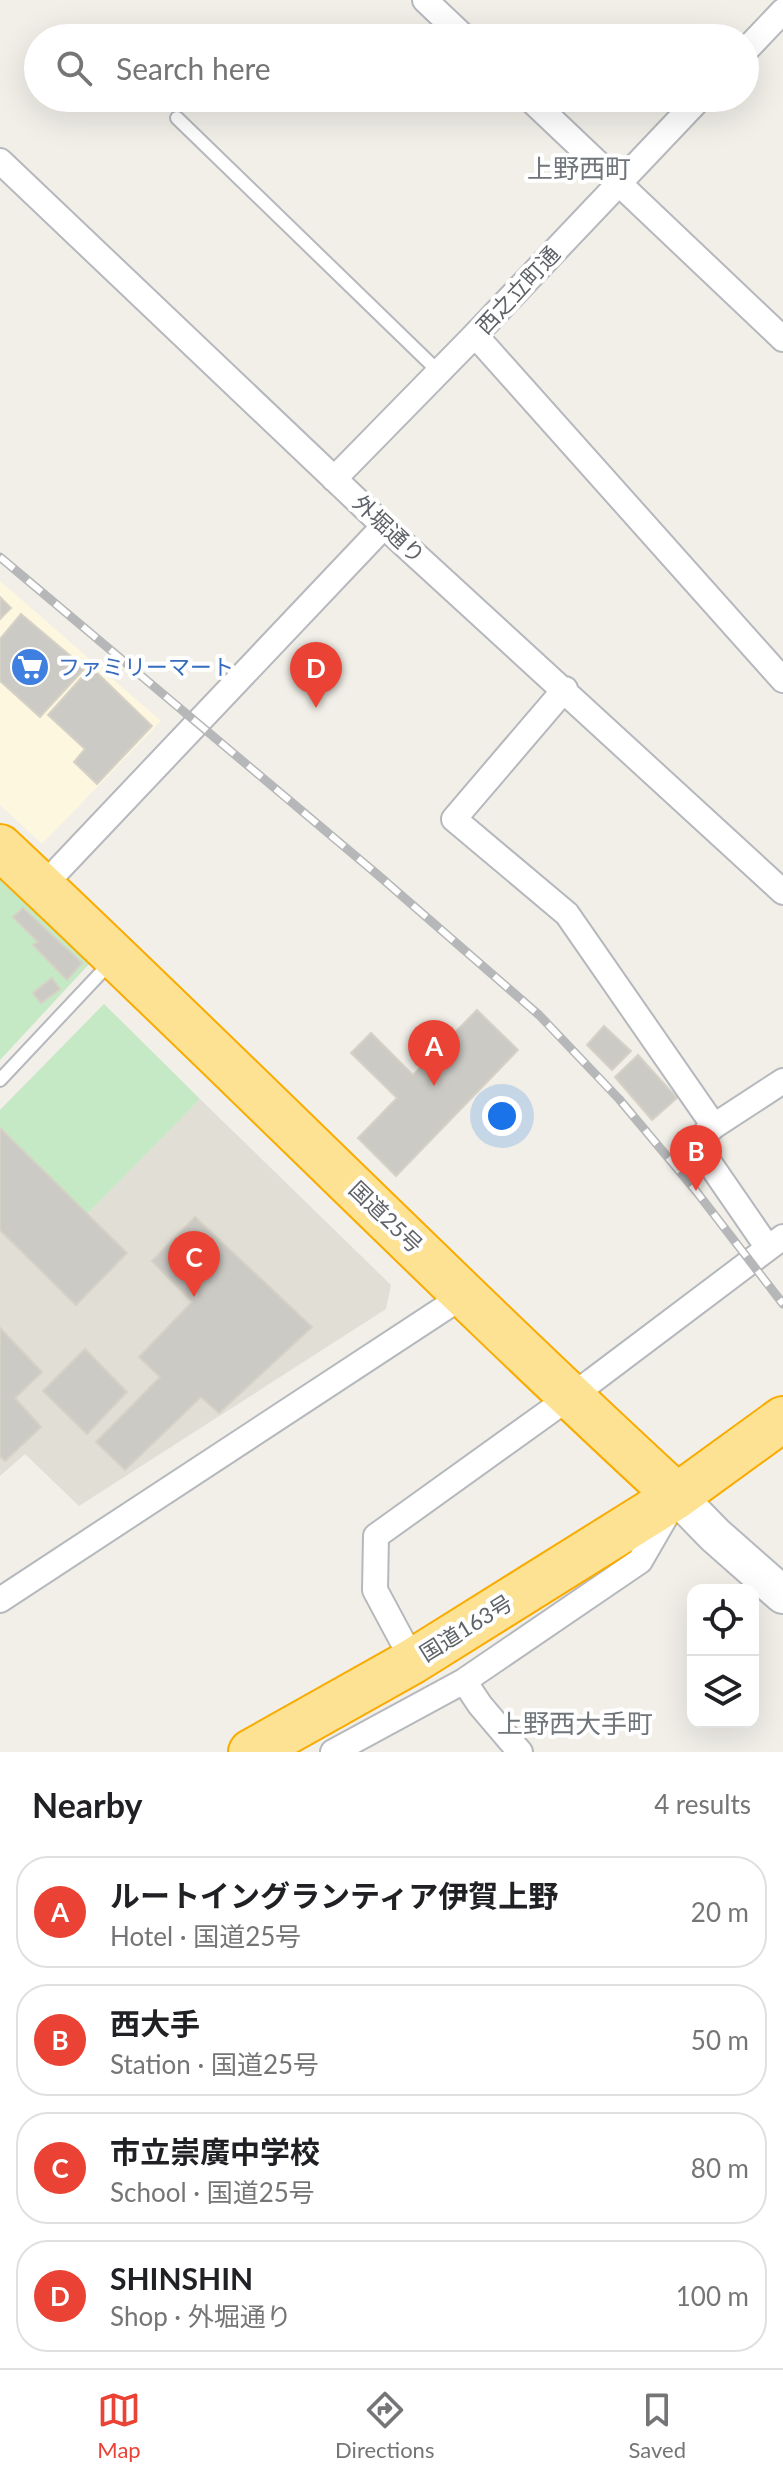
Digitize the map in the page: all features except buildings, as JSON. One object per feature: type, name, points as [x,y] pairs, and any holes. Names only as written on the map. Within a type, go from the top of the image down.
[{"type":"highway","name":"国道25号","points":[[0,847],[466,1294],[569,1397],[677,1496]]},
{"type":"highway","points":[[677,1496],[783,1419]]},
{"type":"highway","name":"国道163号","points":[[251,1752],[413,1661],[677,1496]]},
{"type":"street","points":[[425,0],[450,24]]},
{"type":"street","points":[[759,36],[783,11]]},
{"type":"street","points":[[544,112],[783,339]]},
{"type":"street","name":"西之立町通","points":[[334,479],[687,112]]},
{"type":"street","name":"外堀通り","points":[[0,161],[384,526],[783,892]]},
{"type":"street","points":[[475,335],[783,680]]},
{"type":"street","points":[[42,887],[384,526]]},
{"type":"street","points":[[565,689],[454,819],[567,914],[714,1126]]},
{"type":"street","points":[[413,1661],[375,1590],[376,1536],[775,1243],[695,1142],[783,1081]]},
{"type":"street","points":[[0,1600],[466,1294]]},
{"type":"street","points":[[333,1752],[464,1681],[640,1561],[677,1496],[715,1535],[783,1595]]},
{"type":"street","points":[[464,1681],[520,1752]]},
{"type":"lane","points":[[177,118],[439,372]]},
{"type":"lane","points":[[0,1080],[116,957]]},
{"type":"shaded area","points":[[0,581],[161,721],[42,844],[0,805]]},
{"type":"shaded area","points":[[200,1099],[391,1285],[386,1309],[79,1506],[25,1454],[0,1476],[0,1128],[87,1214]]},
{"type":"green space","points":[[0,879],[90,963],[0,1060]]},
{"type":"green space","points":[[104,1004],[200,1099],[87,1214],[0,1128],[0,1110]]},
{"type":"railway","points":[[0,557],[378,875],[539,1015],[619,1099],[696,1191],[783,1304]]},
{"type":"place","name":"ファミリーマート","points":[[30,667]]},
{"type":"place","name":"SHINSHIN","points":[[316,708]]},
{"type":"place","name":"ルートイングランティア伊賀上野","points":[[434,1086]]},
{"type":"place","name":"西大手","points":[[696,1191]]},
{"type":"place","name":"市立崇廣中学校","points":[[194,1297]]},
{"type":"district","name":"上野西町","points":[[579,169]]},
{"type":"district","name":"上野西大手町","points":[[575,1724]]}]
